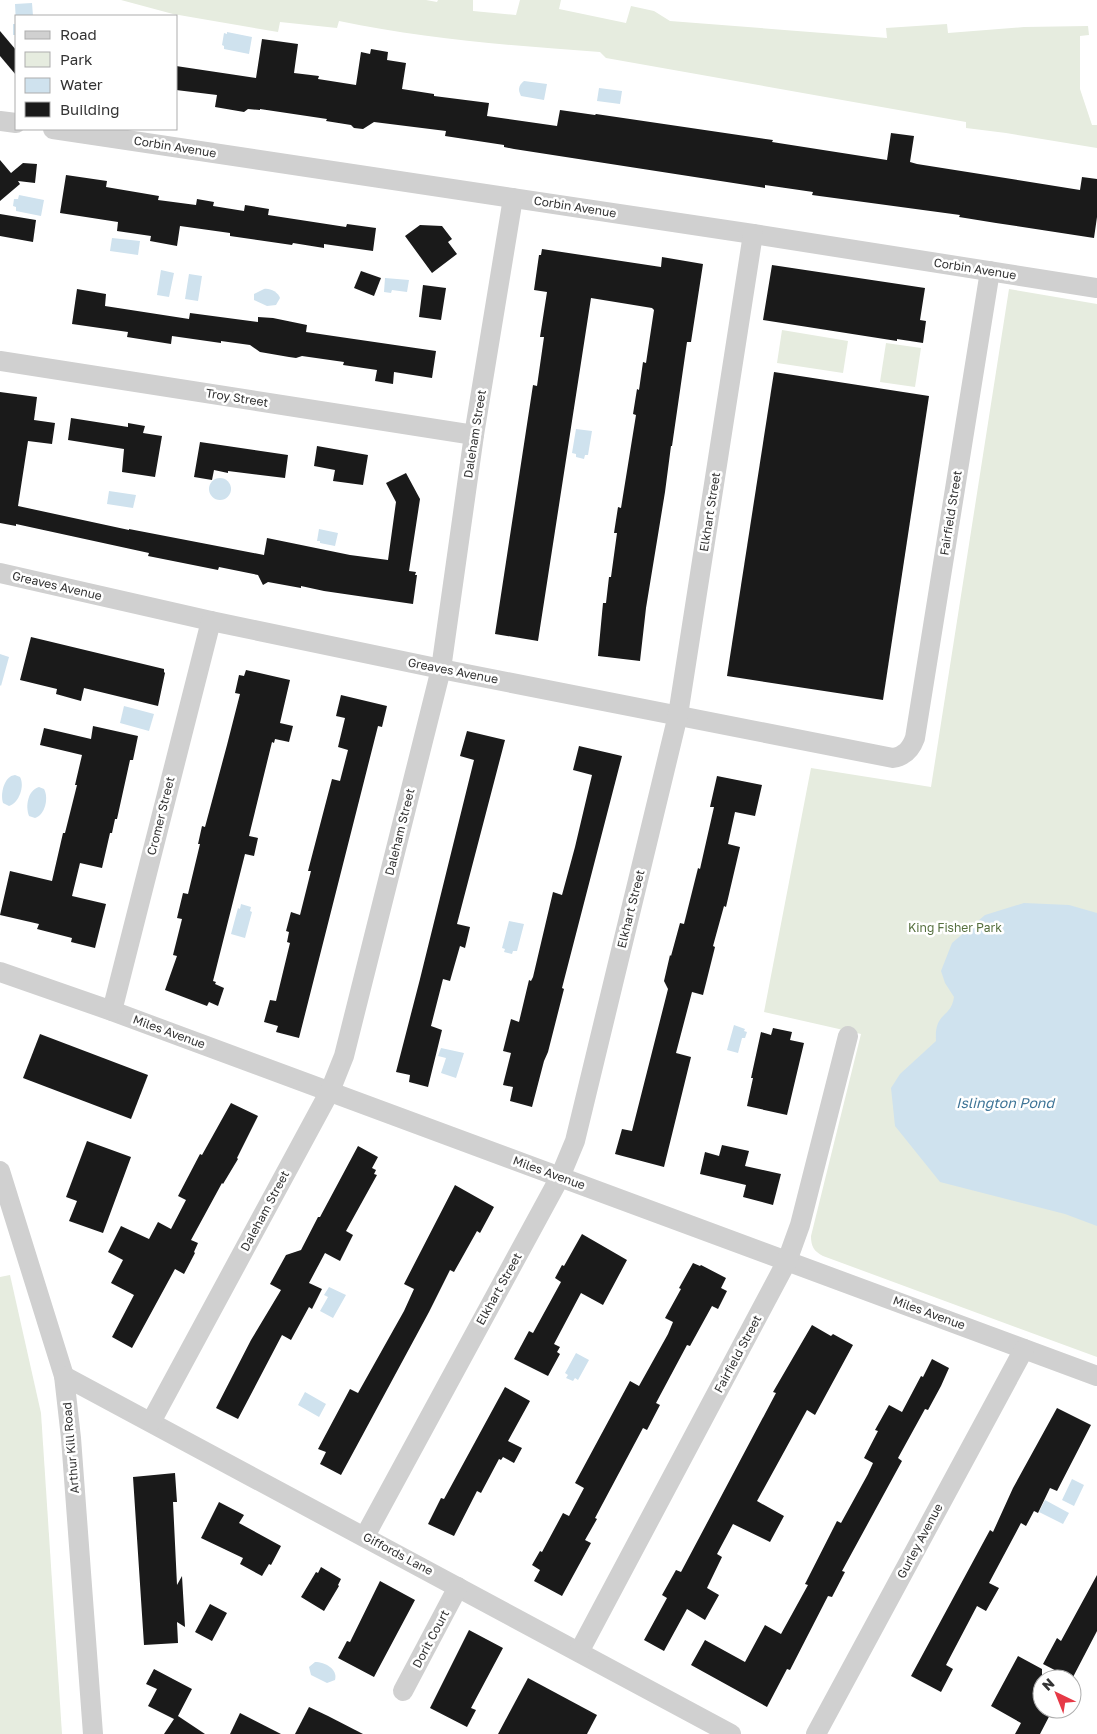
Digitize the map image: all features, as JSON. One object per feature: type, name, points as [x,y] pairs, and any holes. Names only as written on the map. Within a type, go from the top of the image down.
[{"type":"street","points":[[0,121],[15,123]]},
{"type":"street","name":"Corbin Avenue","points":[[60,130],[753,234],[1097,288]]},
{"type":"street","name":"Daleham Street","points":[[151,1422],[330,1091],[344,1056],[441,669],[474,435],[513,198]]},
{"type":"street","name":"Elkhart Street","points":[[365,1536],[560,1177],[575,1141],[678,715],[753,234]]},
{"type":"street","name":"Fairfield Street","points":[[907,752],[915,738],[990,271]]},
{"type":"street","name":"Troy Street","points":[[0,361],[474,435]]},
{"type":"street","name":"Greaves Avenue","points":[[0,573],[211,621],[441,669],[893,758],[907,752]]},
{"type":"street","name":"Cromer Street","points":[[112,1011],[211,621]]},
{"type":"street","name":"Miles Avenue","points":[[0,972],[330,1091],[1097,1376]]},
{"type":"street","name":"Fairfield Street","points":[[579,1652],[788,1262],[800,1225],[848,1036]]},
{"type":"street","name":"Arthur Kill Road","points":[[0,1171],[64,1376],[71,1438],[93,1734]]},
{"type":"street","name":"Gurley Avenue","points":[[816,1734],[1024,1349]]},
{"type":"street","name":"Giffords Lane","points":[[64,1376],[731,1734]]},
{"type":"street","name":"Dorit Court","points":[[403,1691],[458,1586]]},
{"type":"green space","points":[[121,0],[426,0],[437,2],[438,0],[473,0],[473,11],[516,15],[520,0],[561,0],[559,9],[626,23],[631,6],[654,11],[670,21],[887,38],[886,28],[947,24],[948,33],[1024,27],[1088,26],[1089,35],[1080,36],[1080,89],[1092,125],[1097,125],[1097,148],[966,128],[966,122],[606,58],[600,52],[437,37],[339,21],[337,28],[280,22],[278,32],[173,14]]},
{"type":"green space","name":"King Fisher Park","points":[[1009,289],[1097,304],[1097,1357],[823,1256],[815,1250],[812,1246],[811,1236],[861,1034],[764,1012],[811,768],[931,787]]},
{"type":"green space","points":[[782,330],[848,341],[843,373],[777,363]]},
{"type":"green space","points":[[886,343],[921,348],[915,387],[880,382]]},
{"type":"green space","points":[[10,1275],[41,1413],[62,1734],[0,1734],[0,1277]]},
{"type":"water","points":[[32,3],[33,15],[16,15],[15,4]]},
{"type":"water","points":[[13,24],[15,24],[15,35],[13,35]]},
{"type":"water","points":[[227,32],[252,37],[249,54],[224,49],[222,45],[224,33],[227,34]]},
{"type":"water","points":[[524,81],[547,84],[544,100],[521,96],[519,88]]},
{"type":"water","points":[[599,88],[622,91],[620,104],[597,101]]},
{"type":"water","points":[[19,195],[44,200],[41,216],[16,211],[16,207],[13,206],[14,199],[18,199]]},
{"type":"water","points":[[112,238],[140,241],[138,255],[110,251]]},
{"type":"water","points":[[161,270],[174,273],[169,297],[157,295]]},
{"type":"water","points":[[189,274],[202,276],[198,301],[185,299]]},
{"type":"water","points":[[385,278],[409,280],[407,292],[392,290],[391,293],[384,292]]},
{"type":"water","points":[[264,289],[269,289],[278,294],[280,298],[276,305],[267,306],[254,300],[254,294]]},
{"type":"water","points":[[576,429],[592,431],[588,455],[585,455],[584,459],[576,457],[576,454],[572,453]]},
{"type":"water","points":[[220,478],[228,481],[231,489],[228,497],[220,500],[212,497],[209,489],[212,481]]},
{"type":"water","points":[[109,491],[136,495],[133,508],[107,504]]},
{"type":"water","points":[[319,529],[338,533],[335,546],[317,541]]},
{"type":"water","points":[[0,654],[9,657],[1,686],[0,685]]},
{"type":"water","points":[[124,706],[154,714],[149,731],[120,723]]},
{"type":"water","points":[[15,775],[20,777],[22,785],[18,798],[9,806],[3,803],[3,790],[8,779]]},
{"type":"water","points":[[39,787],[44,789],[46,801],[44,810],[35,818],[29,816],[28,799],[32,791]]},
{"type":"water","name":"Islington Pond","points":[[1024,903],[1069,905],[1097,913],[1097,1226],[1065,1214],[940,1182],[895,1126],[891,1088],[900,1074],[936,1041],[936,1031],[940,1020],[952,1004],[954,997],[945,983],[941,971],[952,943],[985,915]]},
{"type":"water","points":[[241,904],[251,907],[250,911],[252,912],[245,938],[231,934],[238,908],[240,909]]},
{"type":"water","points":[[509,921],[524,924],[517,951],[513,951],[512,954],[504,952],[505,949],[502,948]]},
{"type":"water","points":[[734,1025],[745,1029],[744,1031],[747,1032],[745,1038],[742,1038],[738,1053],[727,1050]]},
{"type":"water","points":[[441,1048],[464,1053],[456,1078],[441,1073],[446,1058],[438,1056]]},
{"type":"water","points":[[329,1287],[346,1295],[333,1318],[320,1311],[328,1297],[324,1295]]},
{"type":"water","points":[[576,1353],[589,1360],[578,1380],[575,1378],[573,1381],[566,1378],[568,1375],[565,1373]]},
{"type":"water","points":[[305,1392],[326,1404],[319,1417],[298,1405]]},
{"type":"water","points":[[1072,1479],[1084,1485],[1074,1506],[1062,1500]]},
{"type":"water","points":[[1045,1500],[1069,1513],[1063,1524],[1039,1512]]},
{"type":"water","points":[[315,1662],[323,1663],[333,1669],[335,1680],[327,1683],[311,1675],[309,1667]]},
{"type":"building","points":[[0,31],[15,49],[15,74],[0,56]]},
{"type":"building","points":[[262,39],[298,44],[294,73],[319,76],[318,79],[356,85],[361,52],[370,54],[371,49],[388,52],[387,60],[406,63],[402,89],[434,94],[434,96],[489,103],[487,116],[557,126],[560,110],[773,140],[772,142],[887,160],[891,133],[914,136],[910,162],[917,164],[1080,190],[1082,177],[1097,179],[1097,217],[1094,238],[959,217],[960,215],[812,195],[813,192],[765,185],[765,188],[514,149],[504,147],[504,145],[445,136],[446,131],[374,122],[363,129],[326,121],[327,119],[260,109],[248,109],[244,112],[215,107],[217,95],[178,90],[178,66],[256,78]]},
{"type":"building","points":[[0,160],[11,173],[23,163],[37,164],[35,183],[18,181],[20,184],[0,201]]},
{"type":"building","points":[[66,175],[107,181],[106,187],[159,196],[158,200],[196,205],[197,199],[214,202],[213,206],[244,211],[245,205],[269,209],[268,215],[346,227],[347,224],[376,228],[373,251],[324,244],[324,248],[293,243],[292,245],[180,226],[177,246],[150,241],[151,236],[117,231],[118,222],[60,213]]},
{"type":"building","points":[[0,214],[36,220],[33,242],[0,236]]},
{"type":"building","points":[[420,225],[442,226],[452,239],[448,242],[457,254],[432,273],[405,236]]},
{"type":"building","points":[[542,249],[661,267],[662,257],[703,264],[691,342],[687,342],[646,608],[640,661],[598,656],[603,603],[606,603],[609,577],[611,577],[617,533],[614,533],[618,507],[621,508],[636,415],[633,414],[637,389],[639,390],[643,362],[646,363],[654,310],[652,308],[591,298],[538,641],[495,634],[533,385],[537,386],[544,337],[540,337],[547,292],[534,290],[539,255],[541,255]]},
{"type":"building","points":[[772,265],[925,288],[920,320],[926,321],[923,343],[897,339],[897,341],[763,320]]},
{"type":"building","points":[[361,271],[381,278],[374,296],[354,288]]},
{"type":"building","points":[[423,285],[446,288],[441,320],[419,317]]},
{"type":"building","points":[[77,289],[106,294],[105,306],[189,319],[190,313],[258,322],[258,317],[273,318],[307,325],[306,332],[436,351],[432,378],[394,372],[393,384],[375,381],[377,370],[343,365],[344,362],[302,356],[296,358],[289,357],[260,352],[250,345],[221,341],[221,343],[172,336],[171,344],[127,337],[128,332],[72,324]]},
{"type":"building","points":[[774,372],[929,396],[883,700],[727,676]]},
{"type":"building","points":[[0,392],[37,397],[34,420],[55,423],[52,444],[28,441],[18,506],[129,530],[264,555],[267,538],[350,555],[388,560],[396,502],[386,483],[406,473],[420,499],[409,571],[416,572],[415,575],[417,575],[413,604],[301,586],[301,588],[268,582],[263,585],[258,575],[219,567],[218,570],[148,556],[149,553],[16,524],[16,526],[0,523]]},
{"type":"building","points":[[71,418],[128,427],[128,423],[145,426],[143,433],[162,436],[155,477],[122,472],[124,449],[68,440]]},
{"type":"building","points":[[200,442],[288,455],[285,478],[214,470],[212,480],[194,477]]},
{"type":"building","points":[[317,446],[368,455],[363,485],[333,481],[335,470],[314,466]]},
{"type":"building","points":[[31,637],[164,669],[165,673],[158,706],[84,688],[81,701],[56,694],[57,689],[20,680]]},
{"type":"building","points":[[246,670],[290,680],[280,723],[293,726],[289,742],[275,739],[274,743],[272,742],[249,836],[258,838],[254,856],[245,854],[213,981],[224,988],[218,1006],[209,1002],[207,1006],[165,990],[177,956],[173,955],[182,919],[177,918],[183,893],[188,894],[200,844],[198,844],[202,826],[205,827],[227,745],[240,694],[235,693],[239,675],[244,676]]},
{"type":"building","points":[[341,695],[387,706],[382,727],[378,726],[299,1038],[276,1032],[278,1026],[264,1022],[270,1000],[276,1001],[290,943],[287,942],[289,932],[286,931],[291,912],[300,915],[311,871],[308,871],[332,779],[340,781],[348,750],[338,747],[345,718],[336,716]]},
{"type":"building","points":[[93,726],[138,736],[133,760],[130,760],[117,819],[115,819],[112,833],[110,833],[102,868],[80,863],[72,896],[106,904],[95,948],[71,942],[72,938],[37,929],[39,924],[0,915],[10,871],[52,881],[77,785],[75,785],[82,755],[40,745],[44,728],[91,739]]},
{"type":"building","points":[[467,731],[505,740],[457,924],[470,927],[465,948],[460,946],[450,981],[443,979],[431,1026],[442,1030],[428,1087],[409,1082],[410,1075],[396,1072],[474,760],[460,756]]},
{"type":"building","points":[[579,746],[622,756],[562,988],[564,989],[548,1052],[532,1107],[510,1101],[513,1087],[503,1085],[511,1053],[503,1051],[511,1019],[519,1022],[529,980],[531,981],[533,977],[553,892],[562,895],[575,847],[592,775],[573,770]]},
{"type":"building","points":[[717,776],[762,785],[755,816],[735,812],[728,844],[740,847],[726,907],[724,906],[713,946],[715,947],[703,995],[692,992],[676,1053],[691,1057],[664,1167],[615,1154],[622,1129],[632,1131],[668,989],[664,981],[670,955],[680,923],[684,924],[698,868],[700,869],[714,807],[710,807]]},
{"type":"building","points":[[773,1028],[792,1032],[790,1040],[804,1043],[787,1115],[747,1106],[761,1032],[771,1035]]},
{"type":"building","points":[[40,1034],[148,1075],[131,1119],[23,1078]]},
{"type":"building","points":[[231,1103],[258,1116],[238,1159],[222,1183],[191,1240],[198,1243],[184,1274],[175,1269],[132,1348],[112,1337],[134,1295],[111,1283],[123,1260],[108,1252],[121,1226],[149,1239],[158,1222],[171,1229],[186,1200],[178,1196],[200,1154],[202,1155]]},
{"type":"building","points":[[87,1141],[131,1157],[103,1233],[69,1221],[77,1201],[66,1197]]},
{"type":"building","points":[[722,1145],[749,1151],[745,1166],[781,1174],[773,1205],[743,1197],[746,1185],[700,1174],[705,1152],[719,1156]]},
{"type":"building","points":[[358,1146],[378,1157],[372,1168],[376,1170],[374,1174],[377,1175],[346,1231],[353,1235],[340,1261],[325,1253],[309,1283],[322,1289],[312,1309],[309,1307],[291,1340],[282,1335],[238,1419],[216,1408],[251,1340],[281,1290],[270,1284],[286,1255],[301,1250]]},
{"type":"building","points":[[455,1185],[494,1207],[480,1233],[477,1231],[454,1272],[450,1270],[341,1475],[320,1464],[326,1452],[318,1449],[350,1389],[358,1393],[404,1311],[414,1289],[404,1284]]},
{"type":"building","points":[[582,1234],[627,1260],[603,1305],[581,1293],[554,1344],[560,1347],[557,1352],[560,1354],[548,1376],[514,1359],[529,1331],[533,1333],[561,1282],[555,1278]]},
{"type":"building","points":[[693,1263],[726,1278],[721,1288],[727,1291],[718,1309],[712,1306],[690,1346],[687,1345],[656,1403],[660,1405],[647,1430],[643,1428],[595,1518],[597,1519],[585,1540],[591,1543],[562,1596],[534,1581],[540,1570],[532,1565],[540,1551],[542,1552],[563,1513],[569,1516],[584,1488],[575,1483],[630,1381],[639,1386],[668,1334],[673,1322],[665,1318]]},
{"type":"building","points":[[812,1325],[831,1336],[833,1334],[853,1345],[815,1415],[807,1410],[757,1501],[784,1516],[770,1542],[733,1524],[717,1554],[722,1557],[707,1588],[719,1595],[705,1620],[687,1609],[664,1651],[644,1640],[667,1598],[662,1595],[676,1570],[681,1572],[776,1393],[773,1392]]},
{"type":"building","points":[[932,1359],[949,1368],[941,1386],[928,1410],[925,1409],[898,1458],[902,1461],[842,1571],[845,1572],[832,1597],[828,1596],[790,1670],[787,1669],[767,1707],[691,1665],[705,1640],[745,1662],[765,1625],[781,1634],[808,1585],[805,1584],[837,1521],[841,1523],[868,1474],[873,1463],[864,1458],[878,1431],[875,1430],[889,1405],[902,1412]]},
{"type":"building","points":[[505,1387],[530,1401],[508,1441],[522,1448],[514,1463],[503,1457],[501,1460],[499,1459],[481,1493],[477,1491],[454,1536],[428,1524],[441,1498],[444,1499]]},
{"type":"building","points":[[1057,1408],[1091,1425],[1057,1491],[1050,1488],[1038,1513],[1034,1511],[1026,1526],[1021,1523],[989,1583],[999,1588],[986,1611],[977,1606],[946,1665],[953,1669],[941,1692],[911,1676],[990,1530],[993,1532],[1013,1488]]},
{"type":"building","points":[[175,1473],[177,1502],[173,1502],[177,1585],[182,1576],[185,1627],[177,1622],[178,1643],[144,1645],[133,1477]]},
{"type":"building","points":[[219,1502],[244,1515],[239,1523],[281,1546],[271,1565],[269,1564],[262,1576],[240,1564],[243,1558],[201,1538]]},
{"type":"building","points":[[321,1567],[341,1579],[339,1586],[324,1611],[301,1597]]},
{"type":"building","points":[[1097,1575],[1097,1631],[1077,1669],[1053,1669],[1043,1664],[1057,1638],[1061,1641]]},
{"type":"building","points":[[380,1581],[415,1600],[374,1677],[338,1658],[347,1641],[350,1642]]},
{"type":"building","points":[[210,1604],[227,1613],[212,1641],[195,1632]]},
{"type":"building","points":[[469,1630],[503,1648],[471,1708],[476,1710],[467,1727],[430,1708]]},
{"type":"building","points":[[1018,1656],[1042,1669],[1032,1669],[1032,1719],[1048,1719],[1040,1734],[1015,1734],[1021,1723],[991,1706]]},
{"type":"building","points":[[154,1669],[192,1689],[178,1716],[205,1734],[164,1734],[174,1719],[148,1706],[157,1689],[146,1684]]},
{"type":"building","points":[[528,1678],[597,1715],[587,1734],[498,1734]]},
{"type":"building","points":[[309,1707],[328,1716],[363,1734],[295,1734]]},
{"type":"building","points":[[240,1713],[281,1734],[230,1734]]}]
